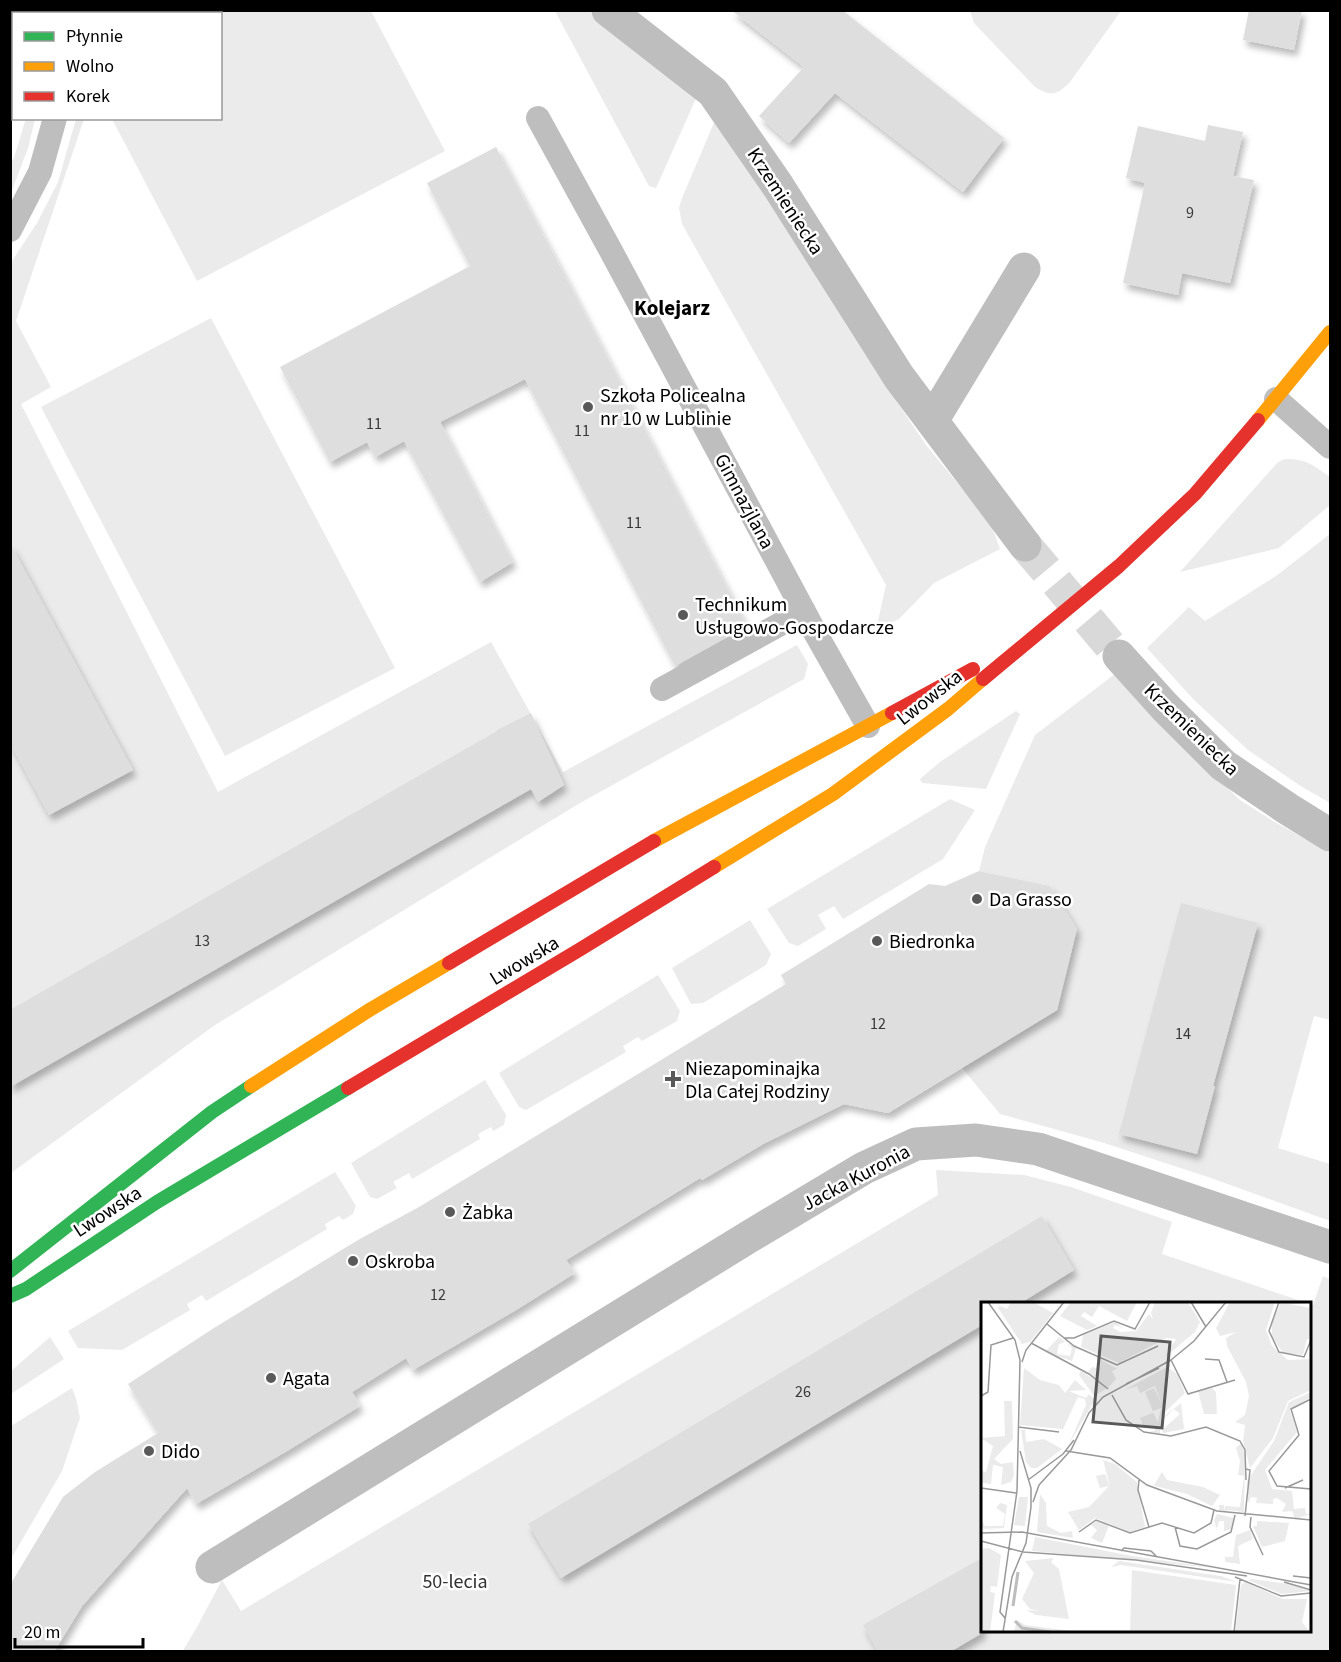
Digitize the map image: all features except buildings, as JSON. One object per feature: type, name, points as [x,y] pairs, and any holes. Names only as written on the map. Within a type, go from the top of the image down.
[{"type":"street","name":"Krzemieniecka","points":[[608,10],[712,92],[778,186],[899,377],[1025,545]]},
{"type":"street","points":[[932,421],[1024,270]]},
{"type":"street","name":"Lwowska","points":[[10,1296],[26,1288],[158,1202],[579,950],[833,794],[948,709],[1119,567],[1195,494],[1330,332]]},
{"type":"street","name":"Lwowska","points":[[10,1271],[212,1112],[371,1008],[665,835],[1040,631]]},
{"type":"street","name":"Krzemieniecka","points":[[1119,656],[1165,707],[1223,765],[1330,835]]},
{"type":"street","name":"Jacka Kuronia","points":[[212,1567],[747,1238],[864,1168],[916,1144],[976,1140],[1038,1149],[1330,1246]]},
{"type":"lane","name":"Gimnazjlana","points":[[538,118],[868,726]]},
{"type":"lane","points":[[10,230],[40,172],[54,120]]},
{"type":"lane","points":[[1276,399],[1330,447]]},
{"type":"lane","points":[[662,689],[804,611]]},
{"type":"green space","points":[[137,10],[371,11],[445,151],[197,281],[113,120],[222,120],[222,12],[133,12]]},
{"type":"green space","points":[[555,11],[591,11],[639,45],[698,94],[656,188],[649,186]]},
{"type":"green space","points":[[970,11],[1121,11],[1070,82],[1058,92],[1050,93],[1035,87],[974,23]]},
{"type":"green space","points":[[716,118],[864,353],[926,445],[991,524],[1000,549],[934,583],[899,619],[876,630],[886,585],[682,224],[679,208],[682,198]]},
{"type":"green space","points":[[25,120],[35,120],[28,148],[11,193],[11,162]]},
{"type":"green space","points":[[76,120],[84,120],[16,321],[51,387],[21,404],[218,792],[491,642],[563,772],[797,645],[808,664],[804,679],[580,803],[215,1025],[11,1173],[10,264],[37,223],[58,182]]},
{"type":"green space","points":[[211,318],[395,668],[225,756],[41,407]]},
{"type":"green space","points":[[1285,459],[1299,460],[1309,464],[1330,477],[1330,505],[1279,548],[1180,572],[1278,462]]},
{"type":"green space","points":[[1330,534],[1330,803],[1248,750],[1194,700],[1147,648],[1189,607],[1205,621],[1276,576]]},
{"type":"green space","points":[[1120,670],[1189,750],[1240,800],[1330,853],[1330,1020],[1314,1016],[1278,1148],[1330,1164],[1330,1221],[1208,1177],[1101,1142],[1000,1114],[962,1068],[1057,1010],[1076,929],[1050,886],[979,871],[985,847],[1035,735]]},
{"type":"green space","points":[[1016,711],[1020,714],[986,789],[922,783],[920,779],[940,762]]},
{"type":"green space","points":[[950,799],[975,810],[943,859],[843,919],[834,906],[818,915],[826,929],[798,946],[789,943],[767,909]]},
{"type":"green space","points":[[750,920],[771,954],[766,965],[703,1003],[691,1004],[672,968]]},
{"type":"green space","points":[[658,975],[680,1011],[677,1021],[642,1041],[638,1037],[623,1046],[626,1052],[526,1110],[519,1107],[499,1073]]},
{"type":"green space","points":[[485,1080],[506,1115],[504,1125],[493,1131],[491,1127],[478,1134],[480,1139],[412,1179],[409,1173],[393,1182],[397,1188],[377,1199],[370,1197],[351,1163]]},
{"type":"green space","name":"50-lecia","points":[[936,1170],[1024,1175],[1071,1187],[1172,1222],[1162,1254],[1304,1302],[981,1302],[981,1632],[1311,1632],[1311,1304],[1313,1305],[1323,1276],[1330,1279],[1330,1651],[182,1652],[222,1580],[241,1611],[938,1195]]},
{"type":"green space","points":[[335,1172],[356,1206],[353,1214],[343,1220],[339,1216],[325,1224],[327,1229],[206,1301],[202,1295],[187,1304],[190,1310],[122,1350],[78,1348],[68,1331]]},
{"type":"green space","points":[[50,1337],[64,1359],[11,1394],[11,1371]]},
{"type":"green space","points":[[72,1388],[80,1418],[62,1471],[11,1559],[11,1426]]},
{"type":"tunnel","points":[[1025,545],[1119,656]]},
{"type":"traffic: fast","points":[[10,1271],[212,1112],[251,1086]]},
{"type":"traffic: fast","points":[[10,1296],[26,1289],[157,1202],[348,1088]]},
{"type":"traffic: slow","points":[[1258,420],[1330,332]]},
{"type":"traffic: slow","points":[[714,867],[833,794],[948,709],[983,679]]},
{"type":"traffic: slow","points":[[654,841],[892,713]]},
{"type":"traffic: slow","points":[[251,1086],[371,1009],[449,963]]},
{"type":"traffic: jam","points":[[983,679],[1119,566],[1195,494],[1258,420]]},
{"type":"traffic: jam","points":[[892,713],[973,669]]},
{"type":"traffic: jam","points":[[449,963],[654,841]]},
{"type":"traffic: jam","points":[[348,1088],[714,867]]},
{"type":"place","name":"Szkoła Policealna nr 10 w Lublinie","points":[[588,407]]},
{"type":"place","name":"Technikum Usługowo-Gospodarcze","points":[[683,615]]},
{"type":"place","name":"Da Grasso","points":[[977,899]]},
{"type":"place","name":"Biedronka","points":[[877,941]]},
{"type":"place","name":"Niezapominajka Dla Całej Rodziny","points":[[673,1079]]},
{"type":"place","name":"Żabka","points":[[450,1212]]},
{"type":"place","name":"Oskroba","points":[[353,1261]]},
{"type":"place","name":"Agata","points":[[271,1378]]},
{"type":"place","name":"Dido","points":[[149,1451]]},
{"type":"district","name":"Kolejarz","points":[[672,308]]}]
